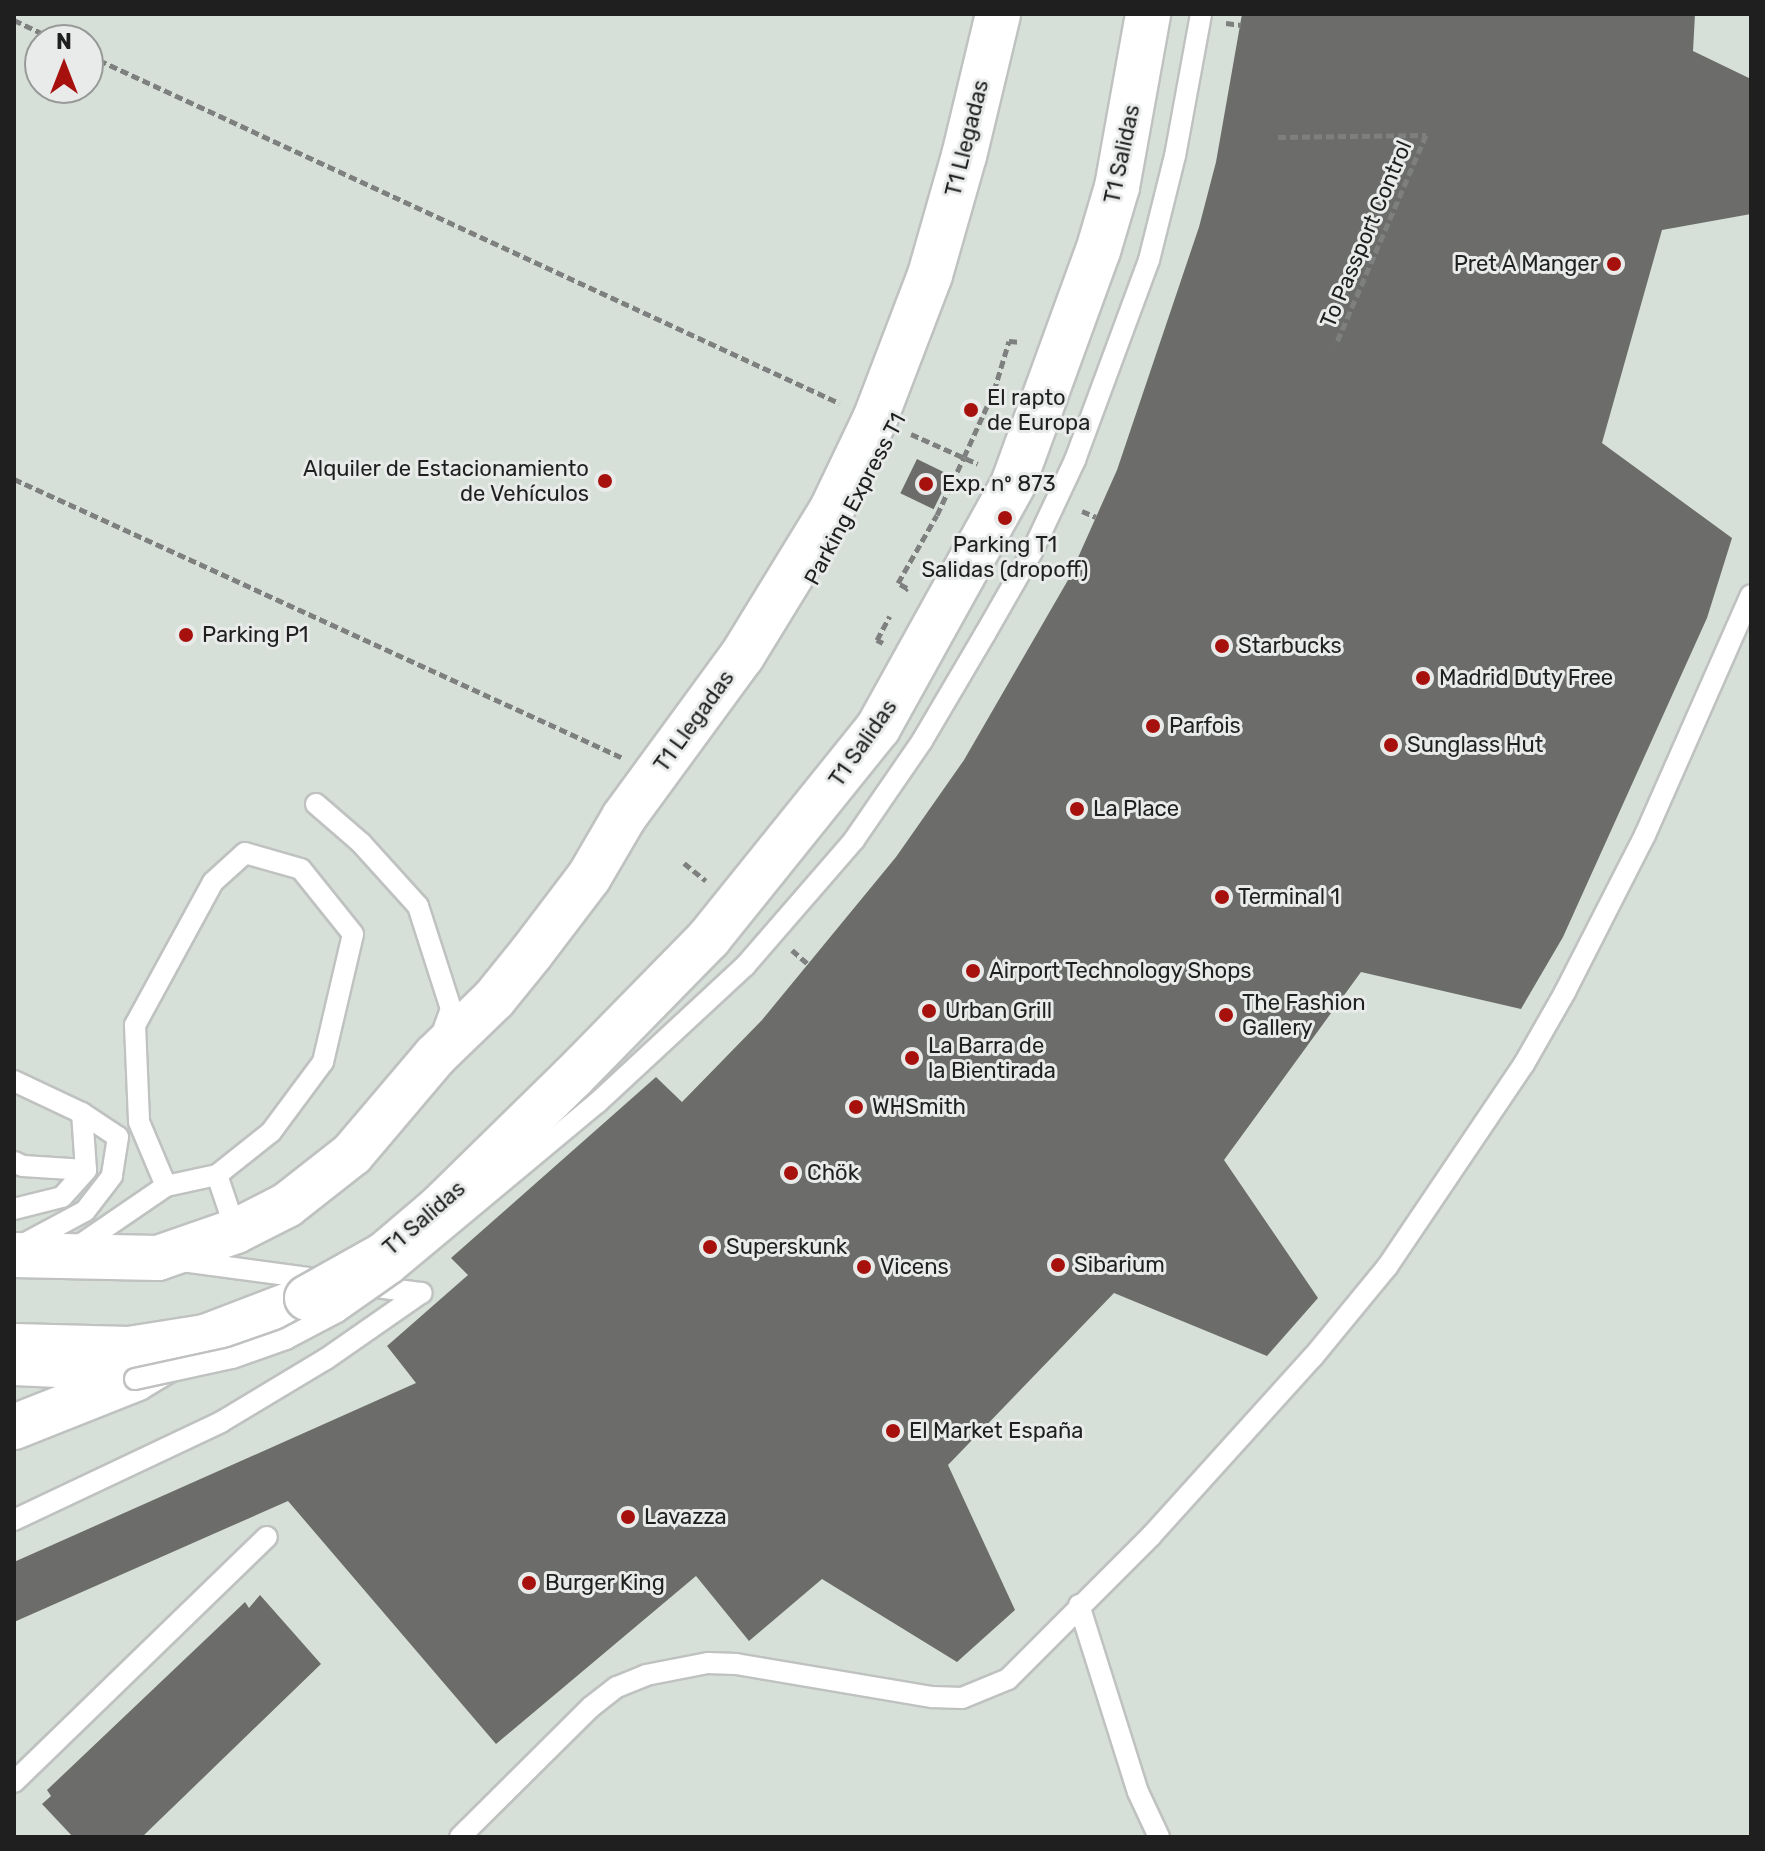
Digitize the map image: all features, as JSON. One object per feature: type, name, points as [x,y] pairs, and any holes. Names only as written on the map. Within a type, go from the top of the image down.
[{"type":"main road","name":"T1 Llegadas","points":[[14,1255],[158,1258],[236,1231],[287,1205],[352,1154],[435,1056],[494,999],[589,877],[624,817],[742,656],[886,423],[964,156],[998,14]]},
{"type":"main road","name":"Parking Express T1","points":[[886,423],[966,236],[986,163],[1017,14]]},
{"type":"main road","name":"T1 Salidas","points":[[205,1337],[307,1298],[385,1254],[439,1208],[709,938],[878,728],[1013,484],[1102,238],[1117,187],[1148,14]]},
{"type":"main road","points":[[14,1427],[135,1379],[205,1337]]},
{"type":"main road","points":[[14,1346],[129,1349],[205,1337]]},
{"type":"lane","points":[[14,1375],[135,1379],[232,1358],[286,1339],[337,1312],[394,1272],[597,1103],[745,966],[854,840],[922,741],[1032,552],[1075,460],[1149,260],[1175,156],[1201,14]]},
{"type":"lane","points":[[460,1837],[591,1707],[617,1687],[646,1675],[708,1663],[736,1664],[932,1697],[962,1698],[1008,1679],[1151,1536],[1313,1357],[1387,1267],[1524,1064],[1645,835],[1751,595]]},
{"type":"lane","points":[[316,804],[361,843],[418,906],[451,1009],[435,1056]]},
{"type":"lane","points":[[60,1258],[166,1186],[217,1175],[271,1132],[323,1062],[353,934],[301,869],[245,853],[213,882],[135,1025],[139,1122],[166,1186]]},
{"type":"lane","points":[[14,1081],[82,1113],[118,1137],[112,1176],[85,1211],[14,1249]]},
{"type":"lane","points":[[14,1209],[62,1197],[86,1170],[82,1113]]},
{"type":"lane","points":[[14,1162],[23,1166],[86,1170]]},
{"type":"lane","points":[[217,1175],[236,1231]]},
{"type":"lane","points":[[14,1520],[221,1422],[326,1359],[421,1293],[158,1258]]},
{"type":"lane","points":[[14,1782],[267,1537]]},
{"type":"lane","points":[[1079,1605],[1138,1792],[1159,1837]]},
{"type":"path","points":[[104,62],[991,470]]},
{"type":"path","name":"To Passport Control","points":[[1278,137],[1426,135],[1336,344]]},
{"type":"path","points":[[907,588],[898,583],[937,515],[964,457],[994,391],[1009,341],[1020,344]]},
{"type":"path","points":[[14,479],[634,763]]},
{"type":"path","points":[[1070,506],[1096,517]]},
{"type":"shaded area","points":[[14,14],[1751,14],[1751,1837],[14,1837]]},
{"type":"building","name":"Terminal 1","points":[[1242,14],[1695,14],[1693,51],[1751,79],[1751,214],[1662,230],[1602,443],[1732,538],[1707,618],[1563,937],[1521,1009],[1361,972],[1224,1160],[1318,1298],[1267,1356],[1114,1293],[948,1465],[1015,1610],[957,1662],[822,1579],[749,1641],[696,1576],[496,1744],[288,1501],[14,1622],[14,1562],[416,1383],[387,1346],[468,1275],[451,1258],[656,1077],[682,1102],[762,1020],[896,857],[964,760],[1068,580],[1117,470],[1199,227],[1216,162]]},
{"type":"building","name":"Exp. nº 873","points":[[917,459],[950,475],[934,509],[900,493]]},
{"type":"building","points":[[260,1595],[321,1664],[142,1837],[73,1837],[42,1804],[51,1796],[47,1790],[245,1602],[249,1608]]},
{"type":"place","name":"Pret A Manger","points":[[1614,264]]},
{"type":"place","name":"El rapto de Europa","points":[[971,410]]},
{"type":"place","name":"Alquiler de Estacionamiento de Vehículos","points":[[605,481]]},
{"type":"place","name":"Exp. nº 873","points":[[926,484]]},
{"type":"place","name":"Parking T1 Salidas (dropoff)","points":[[1005,518]]},
{"type":"place","name":"Parking P1","points":[[186,635]]},
{"type":"place","name":"Starbucks","points":[[1222,646]]},
{"type":"place","name":"Madrid Duty Free","points":[[1423,678]]},
{"type":"place","name":"Parfois","points":[[1153,726]]},
{"type":"place","name":"Sunglass Hut","points":[[1391,745]]},
{"type":"place","name":"La Place","points":[[1077,809]]},
{"type":"place","name":"Terminal 1","points":[[1222,897]]},
{"type":"place","name":"Airport Technology Shops","points":[[973,971]]},
{"type":"place","name":"Urban Grill","points":[[929,1011]]},
{"type":"place","name":"The Fashion Gallery","points":[[1226,1015]]},
{"type":"place","name":"La Barra de la Bientirada","points":[[912,1058]]},
{"type":"place","name":"WHSmith","points":[[856,1107]]},
{"type":"place","name":"Chök","points":[[791,1173]]},
{"type":"place","name":"Superskunk","points":[[710,1247]]},
{"type":"place","name":"Sibarium","points":[[1058,1265]]},
{"type":"place","name":"Vicens","points":[[864,1267]]},
{"type":"place","name":"El Market España","points":[[893,1431]]},
{"type":"place","name":"Lavazza","points":[[628,1517]]},
{"type":"place","name":"Burger King","points":[[529,1583]]}]
